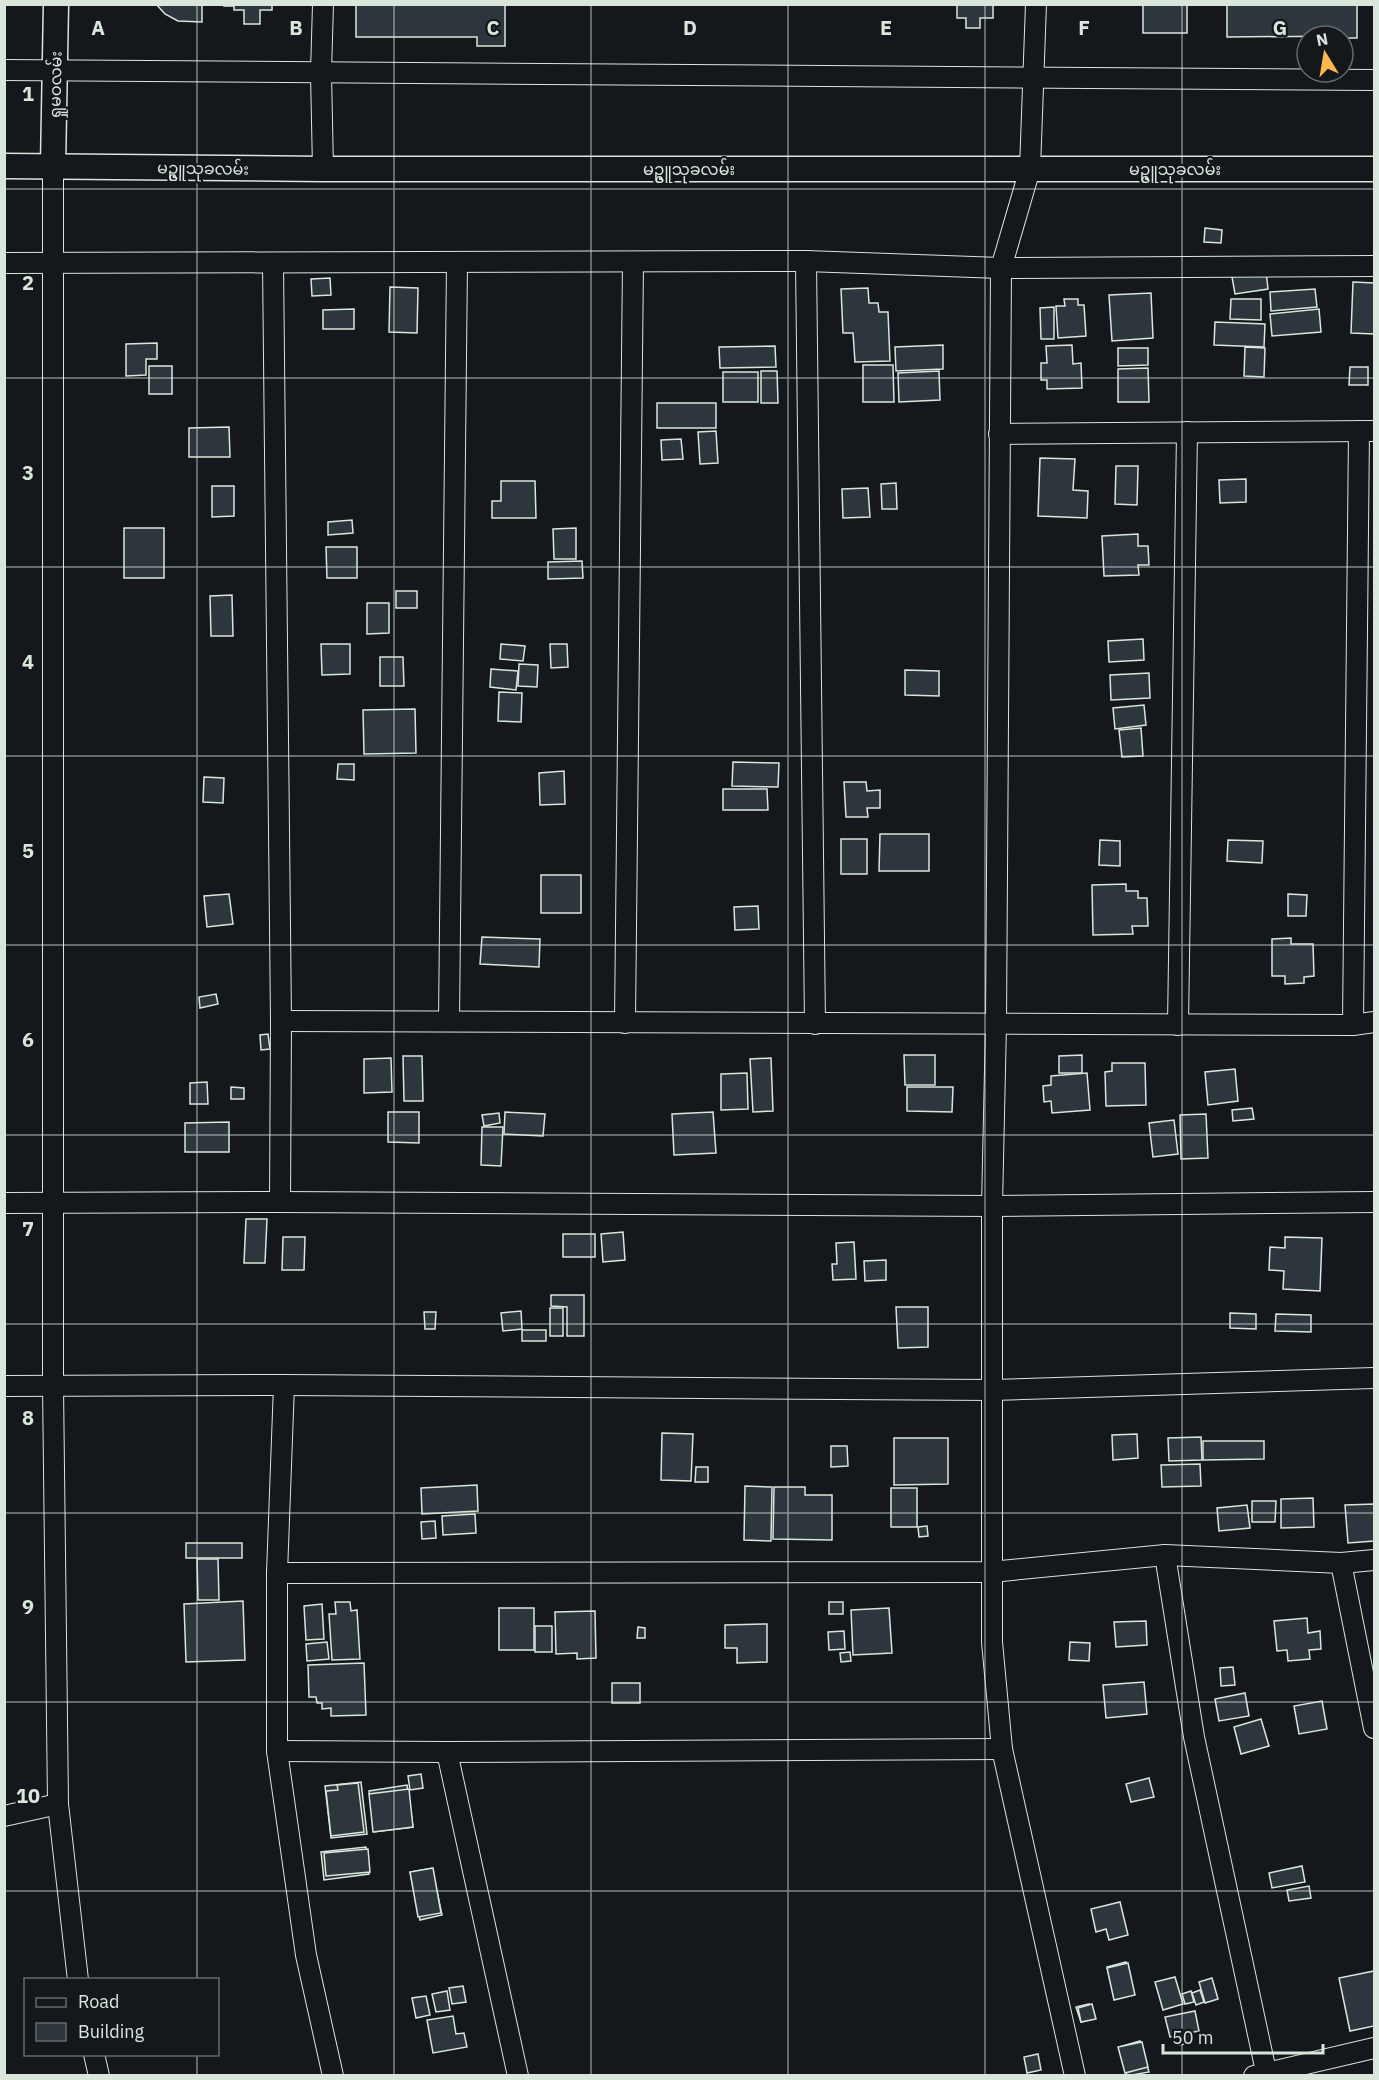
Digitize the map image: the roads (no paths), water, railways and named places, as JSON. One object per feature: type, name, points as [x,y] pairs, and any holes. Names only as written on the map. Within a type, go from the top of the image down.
[{"type":"street","name":"ရှုမဝလမ်း","points":[[52,166],[56,4]]},
{"type":"street","points":[[323,4],[321,73],[323,169]]},
{"type":"street","points":[[1036,4],[1030,169],[1001,268],[996,1024],[992,1206],[992,1642],[1002,1749],[1075,2076]]},
{"type":"street","points":[[4,70],[1374,80]]},
{"type":"street","name":"မဥ္ဇူသုခလမ်း","points":[[4,166],[323,169],[1374,169]]},
{"type":"street","points":[[52,166],[54,262],[52,1204],[58,1804],[78,1978]]},
{"type":"street","points":[[4,263],[806,261],[1001,268],[1374,266]]},
{"type":"street","points":[[806,261],[814,1024]]},
{"type":"street","points":[[449,1021],[457,262]]},
{"type":"street","points":[[625,1023],[633,262]]},
{"type":"street","points":[[273,263],[281,1021],[280,1202]]},
{"type":"street","points":[[999,434],[1367,431],[1353,1025]]},
{"type":"street","points":[[1178,1025],[1187,432]]},
{"type":"street","points":[[281,1021],[1178,1025],[1353,1025],[1374,1022]]},
{"type":"street","points":[[4,1203],[280,1202],[992,1206],[1374,1202]]},
{"type":"street","points":[[4,1386],[284,1385],[992,1390],[1374,1378]]},
{"type":"street","points":[[284,1385],[277,1573],[277,1751],[306,1955],[333,2076]]},
{"type":"street","points":[[277,1573],[991,1572],[1165,1555],[1341,1563],[1374,1560]]},
{"type":"street","points":[[1165,1555],[1194,1737],[1263,2074],[1374,2048]]},
{"type":"street","points":[[1341,1563],[1371,1694],[1374,1728]]},
{"type":"street","points":[[277,1751],[1002,1749]]},
{"type":"street","points":[[447,1752],[518,2076]]},
{"type":"street","points":[[4,1816],[58,1804]]},
{"type":"street","points":[[94,2056],[99,2076]]}]
